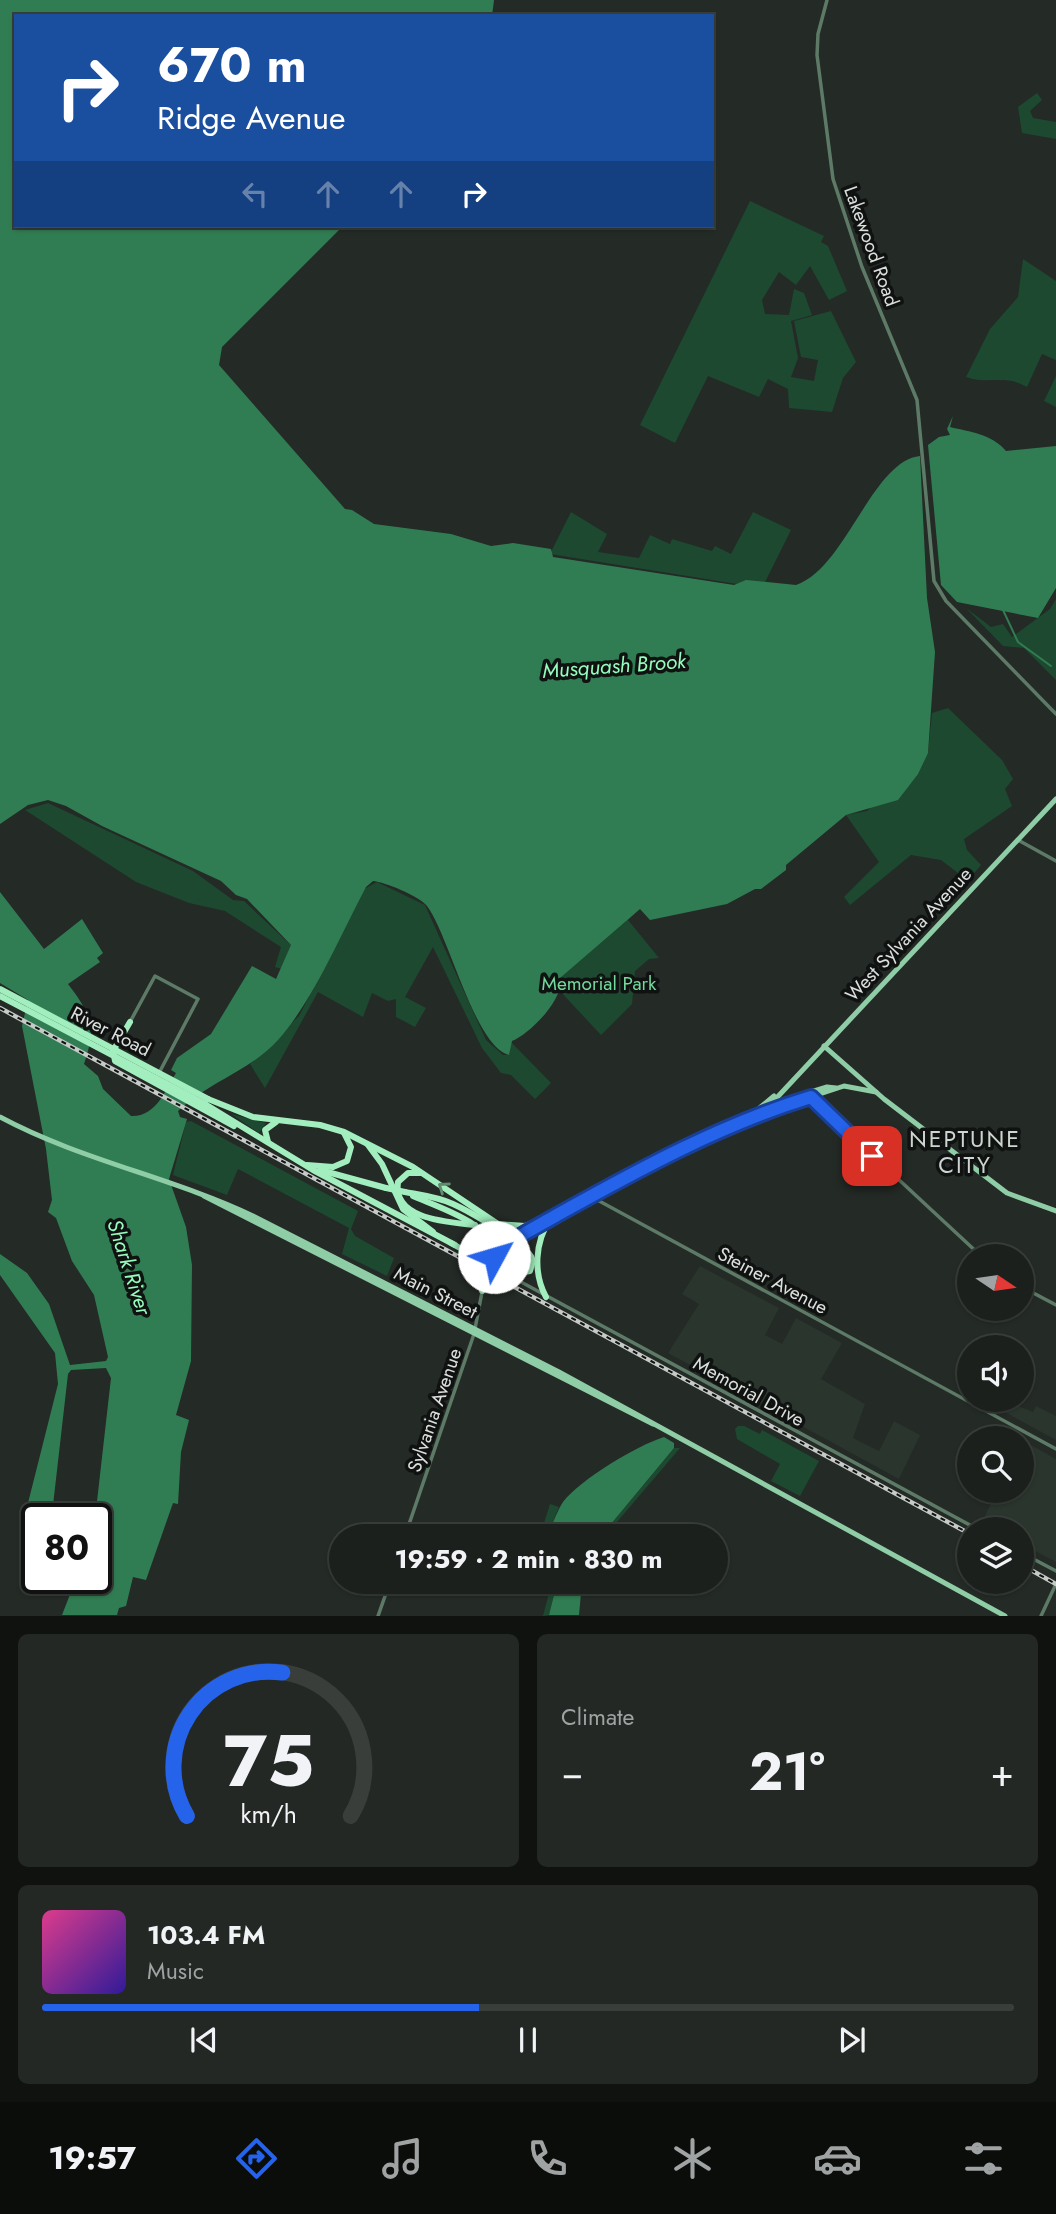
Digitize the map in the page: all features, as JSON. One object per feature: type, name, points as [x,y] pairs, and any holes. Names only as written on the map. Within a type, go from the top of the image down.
[{"type":"highway","name":"River Road","points":[[0,989],[159,1073],[204,1104]]},
{"type":"highway","points":[[0,996],[204,1104],[284,1153]]},
{"type":"highway","points":[[130,1022],[116,1043],[113,1058],[157,1085],[204,1104],[230,1111],[320,1125],[344,1132],[422,1173],[487,1219],[503,1226],[525,1226],[569,1207]]},
{"type":"highway","points":[[204,1104],[305,1165],[508,1275],[528,1273],[533,1260],[524,1249],[504,1247]]},
{"type":"highway","points":[[269,1144],[265,1130],[271,1123],[282,1121]]},
{"type":"highway","points":[[305,1165],[333,1167],[347,1161],[351,1147],[344,1132]]},
{"type":"highway","points":[[366,1142],[382,1164],[403,1209],[455,1245]]},
{"type":"highway","points":[[305,1165],[333,1175],[450,1203],[495,1229],[526,1231]]},
{"type":"highway","points":[[422,1173],[408,1173],[398,1182],[398,1193],[405,1204],[429,1218],[475,1226]]},
{"type":"highway","points":[[405,1192],[487,1234],[492,1254],[482,1291]]},
{"type":"highway","points":[[492,1254],[569,1207]]},
{"type":"highway","points":[[546,1297],[537,1271],[542,1232],[550,1219]]},
{"type":"main road","name":"West Sylvania Avenue","points":[[755,1113],[770,1105],[1056,799]]},
{"type":"main road","points":[[824,1046],[876,1091],[1007,1193],[1056,1210]]},
{"type":"main road","points":[[853,1086],[856,1073]]},
{"type":"main road","points":[[770,1105],[827,1087],[853,1086],[876,1091]]},
{"type":"main road","points":[[569,1207],[755,1113],[836,1088]]},
{"type":"main road","name":"West Sylvania Avenue","points":[[755,1113],[782,1090]]},
{"type":"main road","name":"Main Street","points":[[0,1117],[36,1135],[253,1216],[653,1424],[1005,1615]]},
{"type":"street","name":"Lakewood Road","points":[[827,0],[818,34],[817,55],[833,179],[862,267],[915,394],[933,576],[938,590],[1056,714]]},
{"type":"street","points":[[1018,840],[1056,861]]},
{"type":"street","points":[[130,1022],[155,976],[198,999],[159,1073]]},
{"type":"street","points":[[811,1097],[968,1244]]},
{"type":"street","name":"Steiner Avenue","points":[[590,1196],[1056,1449]]},
{"type":"street","name":"Memorial Drive","points":[[508,1275],[957,1518]]},
{"type":"street","name":"Sylvania Avenue","points":[[409,1524],[475,1332],[482,1291]]},
{"type":"street","points":[[1034,1293],[1056,1305]]},
{"type":"street","points":[[1034,1559],[1056,1571]]},
{"type":"street","points":[[1041,1615],[1056,1584]]},
{"type":"street","points":[[378,1615],[386,1594]]},
{"type":"shaded area","points":[[700,1266],[779,1308],[765,1335],[782,1344],[796,1318],[842,1343],[821,1379],[865,1404],[853,1438],[879,1451],[894,1421],[920,1435],[899,1479],[668,1353],[699,1304],[682,1294]]},
{"type":"shaded area","points":[[1036,1406],[1056,1416],[1056,1440],[1034,1426],[1005,1412],[1034,1412]]},
{"type":"shaded area","points":[[1034,1447],[1056,1459],[1056,1562],[1034,1550],[1034,1517],[984,1517],[991,1503],[1034,1503]]},
{"type":"green space","points":[[1037,93],[1042,100],[1030,111],[1033,118],[1056,122],[1056,139],[1022,133],[1018,107]]},
{"type":"green space","points":[[750,201],[824,236],[821,242],[828,246],[847,291],[829,300],[810,266],[796,285],[779,272],[762,300],[765,314],[789,315],[794,289],[804,293],[812,315],[791,321],[798,358],[791,377],[814,381],[818,360],[801,357],[794,321],[831,311],[856,362],[843,378],[832,412],[789,408],[788,389],[768,379],[759,397],[708,376],[675,443],[640,425]]},
{"type":"green space","points":[[1023,259],[1056,281],[1056,360],[1042,354],[1027,387],[1011,381],[966,377],[990,329],[1018,297]]},
{"type":"green space","points":[[1056,376],[1056,407],[1044,401]]},
{"type":"green space","points":[[571,512],[607,534],[598,552],[639,558],[650,535],[670,544],[672,539],[712,551],[715,546],[731,554],[753,512],[791,530],[762,588],[550,554]]},
{"type":"green space","points":[[1056,599],[1056,680],[1024,648],[1003,646],[966,608],[991,627],[1003,624],[1012,637],[1050,609]]},
{"type":"green space","points":[[948,708],[1002,760],[1013,779],[1005,789],[1012,806],[964,839],[967,850],[981,865],[971,877],[958,873],[941,860],[911,855],[850,905],[844,897],[879,862],[846,815],[867,811],[928,753],[932,713]]},
{"type":"green space","points":[[48,803],[193,871],[233,900],[244,901],[292,946],[282,969],[275,967],[281,947],[225,911],[189,903],[136,882],[25,810]]},
{"type":"green space","points":[[377,882],[425,905],[486,1040],[503,1055],[509,1055],[510,1041],[551,1083],[535,1099],[511,1075],[501,1073],[482,1048],[433,947],[405,997],[426,1008],[415,1027],[396,1017],[396,999],[388,1001],[372,993],[363,1017],[318,992],[265,1088],[250,1064],[299,1016],[364,889]]},
{"type":"green space","name":"Memorial Park","points":[[639,909],[628,920],[659,958],[649,959],[635,971],[632,1004],[601,1035],[559,990],[557,977],[620,918]]},
{"type":"green space","points":[[231,1114],[266,1123],[259,1133]]},
{"type":"green space","points":[[191,1121],[358,1211],[351,1229],[355,1236],[394,1258],[387,1276],[342,1254],[349,1228],[238,1169],[227,1195],[173,1175],[186,1122]]},
{"type":"green space","points":[[738,1426],[760,1434],[762,1430],[819,1461],[800,1496],[771,1481],[780,1464],[737,1439],[735,1429]]},
{"type":"green space","points":[[674,1448],[680,1448],[615,1524],[611,1524]]},
{"type":"green space","points":[[550,1504],[559,1507],[552,1524],[544,1524]]},
{"type":"green space","points":[[547,1594],[554,1594],[549,1615],[543,1616]]},
{"type":"water","points":[[0,0],[494,0],[492,14],[14,14],[14,228],[341,228],[222,347],[219,365],[345,509],[352,510],[374,524],[451,534],[491,546],[513,543],[551,549],[553,557],[734,585],[746,580],[796,585],[814,575],[830,558],[887,476],[903,462],[920,456],[927,598],[935,652],[928,753],[918,774],[898,800],[846,815],[761,889],[755,889],[727,904],[650,920],[640,909],[560,978],[560,986],[552,1005],[528,1031],[512,1041],[509,1055],[497,1047],[485,1032],[427,906],[410,894],[373,881],[366,887],[315,987],[278,1040],[255,1060],[202,1092],[178,1111],[180,1117],[187,1119],[169,1179],[186,1227],[192,1265],[191,1361],[176,1415],[189,1420],[181,1452],[178,1504],[173,1503],[146,1580],[133,1577],[126,1606],[119,1608],[117,1615],[62,1615],[70,1594],[112,1594],[112,1503],[97,1503],[111,1378],[106,1368],[71,1370],[68,1374],[53,1503],[28,1503],[58,1384],[55,1353],[0,1275],[0,1254],[27,1273],[49,1304],[70,1365],[106,1361],[108,1357],[94,1295],[72,1261],[56,1218],[48,1212],[52,1200],[46,1149],[22,1026],[28,1000],[0,983],[0,892],[44,949],[82,919],[103,953],[97,958],[100,962],[68,984],[90,1021],[90,1040],[84,1064],[98,1076],[103,1089],[131,1116],[147,1112],[159,1102],[176,1073],[171,1070],[177,1058],[211,1034],[252,966],[276,979],[291,945],[247,899],[236,895],[221,881],[102,826],[66,806],[48,800],[28,805],[0,824]]},
{"type":"water","points":[[953,416],[950,427],[987,437],[1006,451],[1056,446],[1056,588],[1038,618],[957,602],[941,585],[928,445],[939,437],[950,435],[947,429]]},
{"type":"water","points":[[664,1437],[674,1443],[674,1448],[611,1524],[552,1524],[563,1502],[582,1483],[624,1455]]},
{"type":"water","points":[[554,1594],[581,1594],[579,1615],[549,1615]]},
{"type":"waterway","points":[[1003,610],[1018,642],[1051,666]]},
{"type":"railway","points":[[0,1008],[957,1527]]},
{"type":"railway","points":[[1034,1572],[1056,1584]]},
{"type":"district","name":"NEPTUNE CITY","points":[[965,1152]]},
{"type":"route","points":[[494,1257],[526,1231],[716,1132],[811,1097],[872,1156]]},
{"type":"water label","name":"Musquash Brook","points":[[614,666]]},
{"type":"water label","name":"Shark River","points":[[129,1267]]}]
